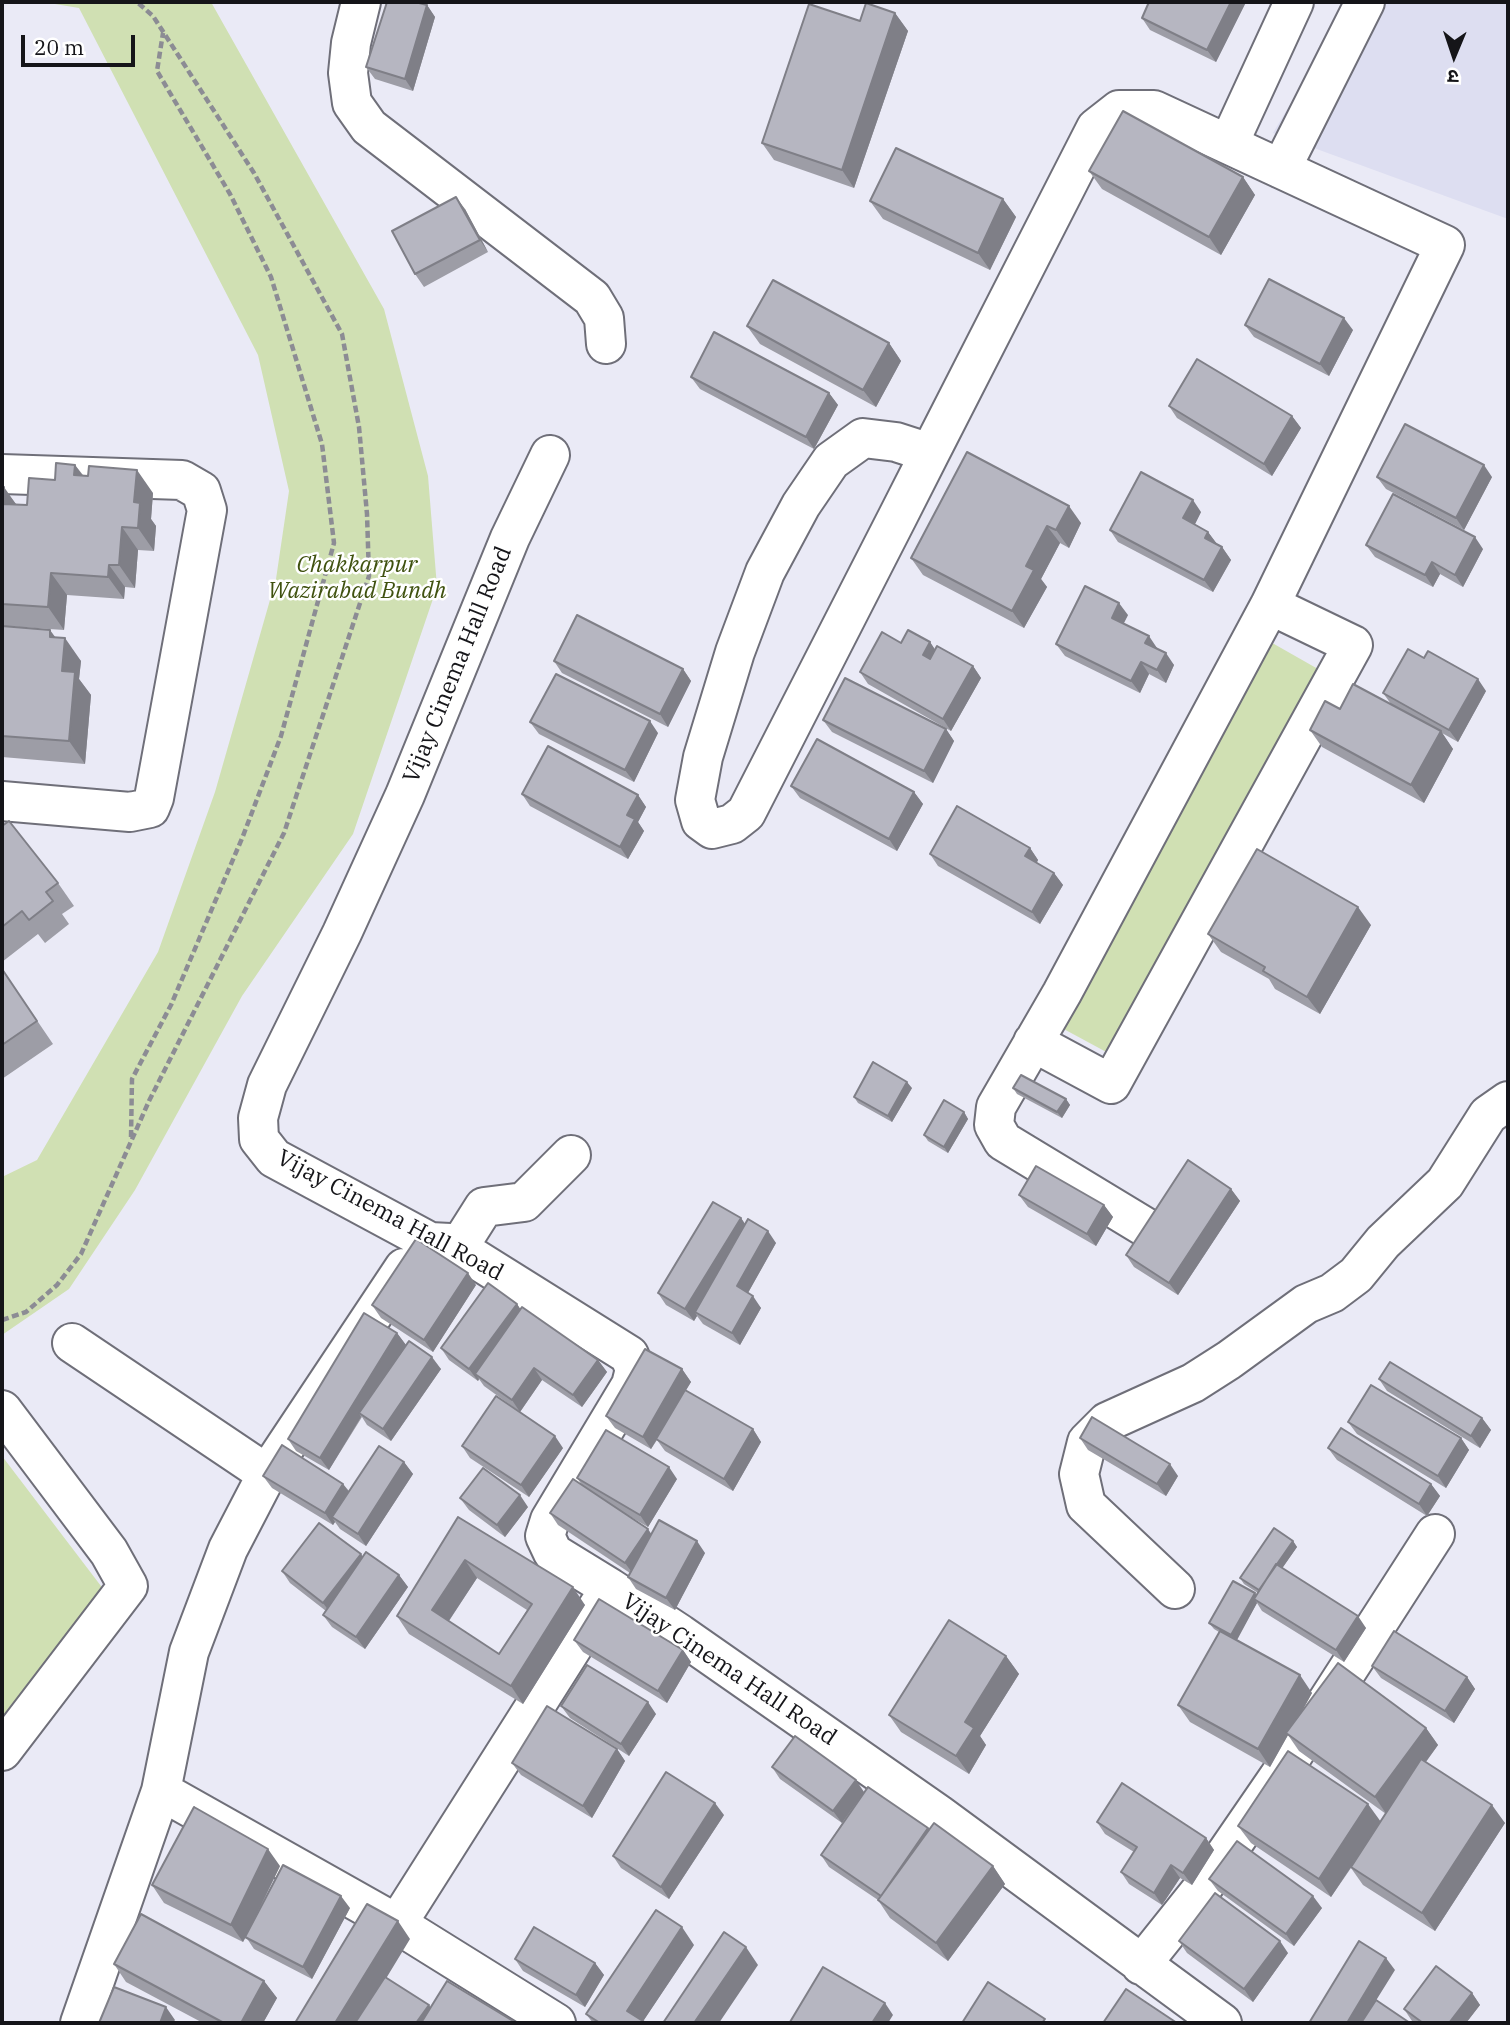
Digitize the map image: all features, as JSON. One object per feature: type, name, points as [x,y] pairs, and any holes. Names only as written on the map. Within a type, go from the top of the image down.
[{"type":"street","points":[[361,2],[351,43],[348,73],[352,103],[369,127],[592,298],[604,318],[606,344]]},
{"type":"street","points":[[1229,143],[1294,2]]},
{"type":"street","points":[[1281,169],[1364,2]]},
{"type":"street","points":[[930,453],[896,442],[863,438],[831,461],[801,505],[765,572],[739,640],[703,757],[695,800],[701,821],[712,829],[732,824],[746,813],[930,453],[1096,128],[1119,110],[1154,110],[1445,245],[1270,605],[1069,981],[996,1107],[994,1125],[1003,1141],[1146,1227]]},
{"type":"street","name":"Vijay Cinema Hall Road","points":[[550,455],[510,538],[405,795],[342,933],[267,1084],[258,1118],[259,1139],[274,1158],[444,1245],[629,1355],[635,1369],[631,1385],[550,1520],[545,1536],[553,1553],[610,1588],[938,1814],[1222,2023]]},
{"type":"street","points":[[2,474],[182,480],[201,491],[207,510],[150,808],[130,812],[2,802]]},
{"type":"street","points":[[1033,1042],[1111,1084],[1353,645],[1270,605]]},
{"type":"street","points":[[1175,1590],[1086,1505],[1079,1474],[1087,1442],[1107,1422],[1193,1382],[1229,1360],[1306,1304],[1332,1293],[1356,1275],[1383,1242],[1445,1183],[1488,1115],[1508,1101]]},
{"type":"street","points":[[80,2023],[161,1791],[189,1653],[228,1549],[267,1474],[413,1254],[444,1245],[484,1207],[524,1202],[571,1155]]},
{"type":"street","points":[[72,1343],[267,1474]]},
{"type":"street","points":[[2,1410],[109,1552],[128,1586],[2,1751]]},
{"type":"street","points":[[1141,1965],[1200,1890],[1278,1778],[1435,1534]]},
{"type":"street","points":[[397,1924],[610,1588]]},
{"type":"street","points":[[161,1791],[397,1924],[556,2023]]},
{"type":"path","points":[[2,1320],[26,1312],[57,1285],[81,1254],[149,1101],[284,833],[369,576],[367,514],[359,427],[342,334],[254,173],[153,16],[137,2]]},
{"type":"path","points":[[130,1142],[132,1079],[171,1005],[243,836],[281,736],[334,543],[323,444],[271,277],[230,194],[157,71],[164,33]]},
{"type":"shaded area","points":[[1351,2],[1508,2],[1508,219],[1273,133]]},
{"type":"green space","name":"Chakkarpur Wazirabad Bundh","points":[[43,2],[211,2],[384,309],[428,476],[437,587],[353,834],[242,996],[135,1190],[69,1289],[2,1335],[2,1177],[37,1160],[158,952],[215,792],[276,579],[289,491],[258,355],[79,8]]},
{"type":"green space","points":[[1267,640],[1318,669],[1110,1054],[1060,1027]]},
{"type":"green space","points":[[2,1456],[104,1590],[2,1726]]},
{"type":"building","points":[[387,2],[427,5],[405,79],[366,67]]},
{"type":"building","points":[[1149,2],[1231,2],[1207,50],[1142,18]]},
{"type":"building","points":[[866,3],[895,13],[842,170],[762,143],[809,4],[860,21]]},
{"type":"building","points":[[1123,111],[1243,177],[1209,237],[1089,171]]},
{"type":"building","points":[[896,148],[1003,199],[978,253],[870,201]]},
{"type":"building","points":[[456,197],[480,240],[415,274],[392,231]]},
{"type":"building","points":[[1269,279],[1344,318],[1320,364],[1245,325]]},
{"type":"building","points":[[773,280],[889,343],[863,390],[747,326]]},
{"type":"building","points":[[714,332],[829,393],[806,437],[691,377]]},
{"type":"building","points":[[1197,359],[1292,416],[1264,464],[1169,406]]},
{"type":"building","points":[[1405,424],[1484,465],[1456,518],[1377,477]]},
{"type":"building","points":[[967,452],[1069,506],[1056,530],[1047,526],[1026,566],[1034,570],[1012,611],[911,558]]},
{"type":"building","points":[[56,463],[75,465],[74,475],[88,476],[89,466],[137,470],[134,502],[140,503],[138,528],[122,527],[119,565],[109,565],[108,577],[51,573],[48,607],[2,604],[2,487],[3,504],[27,505],[29,478],[55,480]]},
{"type":"building","points":[[1141,472],[1193,500],[1183,518],[1208,532],[1205,538],[1222,547],[1204,580],[1110,530]]},
{"type":"building","points":[[1393,494],[1475,537],[1455,575],[1432,562],[1425,575],[1366,545]]},
{"type":"building","points":[[1085,586],[1119,603],[1112,618],[1149,636],[1145,643],[1166,653],[1157,670],[1141,662],[1131,681],[1056,644]]},
{"type":"building","points":[[577,615],[683,669],[660,714],[554,661]]},
{"type":"building","points":[[2,626],[50,630],[50,637],[65,638],[62,671],[75,672],[69,741],[2,736]]},
{"type":"building","points":[[908,630],[930,642],[923,655],[930,659],[937,646],[973,666],[943,719],[860,672],[882,632],[901,643]]},
{"type":"building","points":[[1408,649],[1424,658],[1428,651],[1478,679],[1449,730],[1383,693]]},
{"type":"building","points":[[556,674],[650,721],[625,770],[530,722]]},
{"type":"building","points":[[845,678],[946,729],[924,771],[823,720]]},
{"type":"building","points":[[1353,684],[1441,731],[1411,785],[1310,730],[1325,701],[1340,709]]},
{"type":"building","points":[[817,739],[914,792],[889,839],[791,786]]},
{"type":"building","points":[[548,746],[638,795],[627,815],[635,819],[620,847],[522,794]]},
{"type":"building","points":[[957,806],[1030,848],[1025,856],[1054,873],[1032,912],[930,854]]},
{"type":"building","points":[[9,821],[58,883],[46,892],[53,901],[29,920],[22,911],[2,927],[2,826]]},
{"type":"building","points":[[1257,849],[1358,907],[1307,997],[1263,971],[1265,967],[1208,934]]},
{"type":"building","points":[[2,969],[37,1021],[2,1045]]},
{"type":"building","points":[[873,1062],[907,1082],[888,1116],[854,1097]]},
{"type":"building","points":[[1021,1075],[1066,1099],[1057,1112],[1013,1088]]},
{"type":"building","points":[[944,1100],[964,1112],[944,1147],[924,1135]]},
{"type":"building","points":[[1188,1160],[1231,1189],[1169,1283],[1126,1255]]},
{"type":"building","points":[[1036,1166],[1104,1205],[1087,1234],[1019,1195]]},
{"type":"building","points":[[713,1202],[741,1218],[685,1309],[658,1293]]},
{"type":"building","points":[[748,1219],[768,1231],[737,1286],[753,1296],[732,1333],[695,1312]]},
{"type":"building","points":[[416,1239],[468,1273],[424,1340],[372,1305]]},
{"type":"building","points":[[488,1283],[517,1304],[469,1369],[441,1348]]},
{"type":"building","points":[[522,1307],[598,1360],[573,1395],[534,1368],[512,1400],[475,1374]]},
{"type":"building","points":[[364,1313],[397,1333],[320,1458],[288,1439]]},
{"type":"building","points":[[409,1341],[432,1357],[383,1429],[359,1413]]},
{"type":"building","points":[[645,1349],[682,1369],[643,1437],[606,1416]]},
{"type":"building","points":[[1390,1362],[1482,1418],[1471,1436],[1379,1379]]},
{"type":"building","points":[[1371,1385],[1461,1438],[1438,1476],[1348,1422]]},
{"type":"building","points":[[685,1390],[753,1429],[724,1479],[656,1439]]},
{"type":"building","points":[[496,1396],[555,1436],[521,1485],[462,1446]]},
{"type":"building","points":[[1092,1417],[1170,1464],[1157,1484],[1080,1438]]},
{"type":"building","points":[[1341,1428],[1431,1484],[1419,1504],[1328,1448]]},
{"type":"building","points":[[606,1430],[669,1467],[640,1515],[577,1478]]},
{"type":"building","points":[[282,1445],[343,1484],[325,1513],[263,1476]]},
{"type":"building","points":[[379,1446],[404,1462],[358,1534],[332,1517]]},
{"type":"building","points":[[483,1468],[520,1495],[497,1525],[460,1498]]},
{"type":"building","points":[[573,1479],[648,1529],[625,1563],[550,1513]]},
{"type":"building","points":[[458,1517],[573,1587],[511,1686],[397,1616]],"holes":[[[465,1560],[532,1604],[499,1654],[432,1610]]]},
{"type":"building","points":[[659,1520],[697,1541],[666,1598],[628,1577]]},
{"type":"building","points":[[319,1523],[361,1554],[323,1603],[282,1571]]},
{"type":"building","points":[[1274,1528],[1293,1541],[1259,1590],[1240,1578]]},
{"type":"building","points":[[366,1552],[399,1575],[356,1637],[323,1615]]},
{"type":"building","points":[[1276,1564],[1358,1616],[1336,1650],[1254,1599]]},
{"type":"building","points":[[1233,1581],[1255,1593],[1231,1635],[1209,1623]]},
{"type":"building","points":[[599,1599],[683,1650],[658,1691],[574,1640]]},
{"type":"building","points":[[949,1620],[1006,1656],[965,1722],[974,1728],[956,1756],[889,1715]]},
{"type":"building","points":[[1220,1631],[1300,1675],[1258,1749],[1178,1705]]},
{"type":"building","points":[[1394,1631],[1467,1677],[1445,1711],[1372,1666]]},
{"type":"building","points":[[1338,1663],[1426,1728],[1375,1797],[1286,1733]]},
{"type":"building","points":[[587,1665],[648,1702],[621,1744],[561,1706]]},
{"type":"building","points":[[547,1706],[617,1749],[583,1806],[512,1763]]},
{"type":"building","points":[[795,1736],[856,1780],[833,1811],[772,1767]]},
{"type":"building","points":[[1288,1751],[1368,1804],[1319,1879],[1238,1826]]},
{"type":"building","points":[[1421,1759],[1492,1805],[1422,1913],[1351,1867]]},
{"type":"building","points":[[666,1772],[715,1803],[661,1887],[613,1856]]},
{"type":"building","points":[[1122,1783],[1206,1838],[1183,1873],[1171,1865],[1154,1893],[1121,1872],[1137,1847],[1097,1822]]},
{"type":"building","points":[[868,1787],[928,1828],[881,1896],[821,1855]]},
{"type":"building","points":[[194,1807],[268,1849],[231,1925],[152,1885]]},
{"type":"building","points":[[934,1823],[993,1866],[936,1943],[878,1900]]},
{"type":"building","points":[[1237,1841],[1313,1896],[1286,1934],[1209,1879]]},
{"type":"building","points":[[283,1865],[341,1896],[303,1967],[245,1937]]},
{"type":"building","points":[[1215,1893],[1280,1941],[1244,1989],[1179,1941]]},
{"type":"building","points":[[367,1904],[398,1921],[335,2023],[295,2023]]},
{"type":"building","points":[[656,1910],[682,1927],[627,2011],[646,2023],[600,2023],[586,2014]]},
{"type":"building","points":[[141,1914],[264,1981],[241,2023],[224,2023],[114,1964]]},
{"type":"building","points":[[534,1927],[595,1963],[576,1995],[515,1959]]},
{"type":"building","points":[[724,1932],[746,1947],[694,2023],[663,2023]]},
{"type":"building","points":[[1359,1941],[1386,1958],[1347,2023],[1309,2023]]},
{"type":"building","points":[[1436,1966],[1472,1993],[1449,2023],[1423,2023],[1404,2009]]},
{"type":"building","points":[[823,1967],[885,2003],[872,2023],[790,2022]]},
{"type":"building","points":[[385,1977],[429,2005],[416,2023],[355,2023]]},
{"type":"building","points":[[447,1981],[513,2021],[421,2023]]},
{"type":"building","points":[[988,1982],[1045,2019],[1042,2023],[962,2023]]},
{"type":"building","points":[[114,1987],[166,2007],[160,2023],[99,2023]]},
{"type":"building","points":[[1126,1989],[1177,2023],[1103,2023]]},
{"type":"building","points":[[1376,2000],[1410,2023],[1361,2023]]}]
